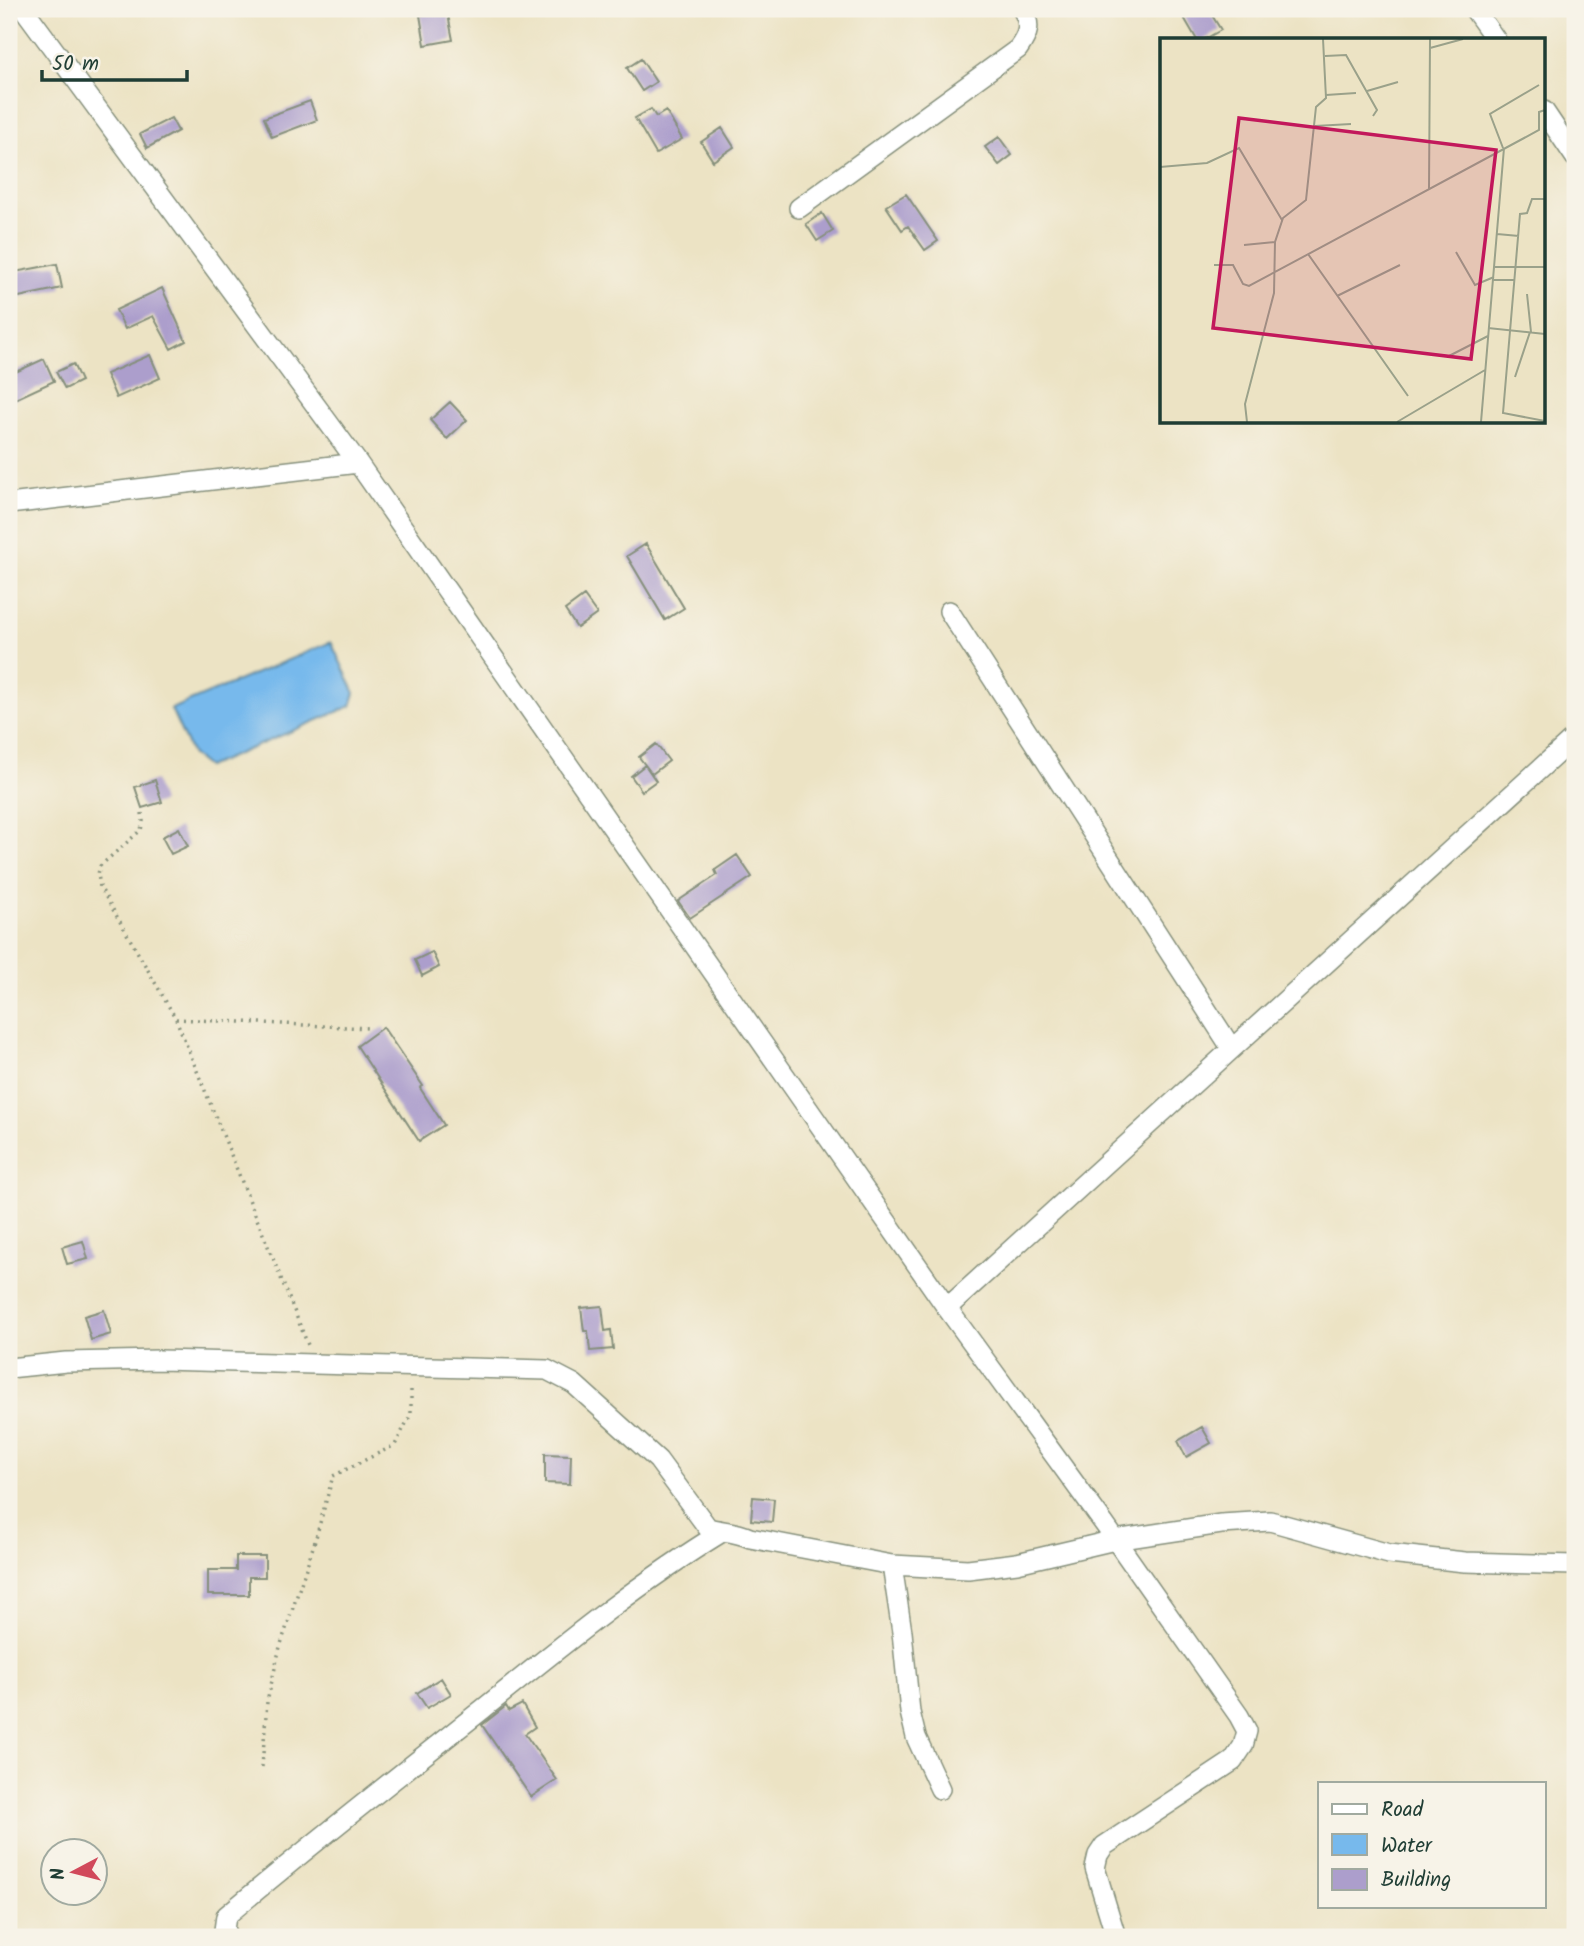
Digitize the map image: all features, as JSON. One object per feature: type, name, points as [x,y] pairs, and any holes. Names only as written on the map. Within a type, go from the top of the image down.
[{"type":"street","points":[[24,9],[358,463],[947,1308],[1091,1505],[1239,1716],[1247,1731],[1243,1746],[1233,1760],[1104,1846],[1098,1855],[1095,1868],[1116,1937]]},
{"type":"street","points":[[799,208],[1017,50],[1028,36],[1028,24],[1022,9]]},
{"type":"street","points":[[1474,9],[1495,38]]},
{"type":"street","points":[[1546,114],[1575,157]]},
{"type":"street","points":[[9,504],[358,463]]},
{"type":"street","points":[[949,611],[1232,1049]]},
{"type":"street","points":[[947,1308],[1575,737]]},
{"type":"street","points":[[9,1367],[66,1362],[160,1360],[547,1370],[574,1384],[658,1460],[708,1528],[722,1532],[735,1531],[750,1538],[892,1565],[968,1569],[1017,1563],[1110,1533],[1270,1521],[1389,1554],[1465,1562],[1575,1565]]},
{"type":"street","points":[[228,1937],[225,1930],[226,1916],[282,1869],[609,1609],[685,1554],[722,1532]]},
{"type":"street","points":[[892,1565],[910,1712],[916,1737],[940,1789]]},
{"type":"path","points":[[142,813],[144,821],[141,830],[100,866],[100,887],[176,1019],[315,1363]]},
{"type":"path","points":[[176,1019],[368,1028]]},
{"type":"path","points":[[262,1767],[267,1702],[332,1476],[395,1445],[411,1414],[411,1366]]},
{"type":"water","points":[[331,642],[355,693],[351,706],[207,767],[192,755],[171,709]]},
{"type":"building","points":[[1179,9],[1208,9],[1221,30],[1207,38],[1196,38]]},
{"type":"building","points":[[447,10],[453,40],[425,45],[420,15]]},
{"type":"building","points":[[641,59],[656,82],[642,91],[627,68]]},
{"type":"building","points":[[310,101],[317,120],[272,137],[264,118]]},
{"type":"building","points":[[651,109],[656,117],[666,111],[682,139],[656,154],[635,118]]},
{"type":"building","points":[[171,118],[178,131],[147,148],[140,134]]},
{"type":"building","points":[[722,128],[734,147],[713,161],[701,142]]},
{"type":"building","points":[[999,137],[1012,155],[999,165],[985,147]]},
{"type":"building","points":[[906,194],[938,241],[925,250],[908,226],[902,230],[886,206]]},
{"type":"building","points":[[822,213],[833,231],[817,241],[806,224]]},
{"type":"building","points":[[57,264],[62,288],[9,299],[9,273]]},
{"type":"building","points":[[162,288],[186,341],[171,349],[153,316],[125,329],[116,310]]},
{"type":"building","points":[[150,355],[160,378],[116,398],[106,374]]},
{"type":"building","points":[[44,359],[54,381],[9,402],[9,375]]},
{"type":"building","points":[[73,364],[81,381],[65,389],[56,372]]},
{"type":"building","points":[[450,402],[467,420],[447,439],[430,420]]},
{"type":"building","points":[[646,544],[684,608],[665,620],[627,556]]},
{"type":"building","points":[[584,596],[597,614],[577,628],[565,610]]},
{"type":"building","points":[[656,744],[669,761],[652,774],[639,757]]},
{"type":"building","points":[[645,765],[656,781],[642,791],[631,776]]},
{"type":"building","points":[[155,780],[162,802],[142,808],[135,787]]},
{"type":"building","points":[[179,828],[188,846],[171,854],[162,837]]},
{"type":"building","points":[[737,855],[752,877],[690,918],[678,901],[717,875],[715,870]]},
{"type":"building","points":[[432,952],[439,967],[422,976],[415,960]]},
{"type":"building","points":[[383,1027],[423,1086],[420,1088],[444,1125],[419,1141],[357,1046]]},
{"type":"building","points":[[83,1241],[88,1259],[67,1264],[62,1247]]},
{"type":"building","points":[[602,1306],[605,1331],[611,1330],[613,1349],[590,1351],[588,1331],[584,1331],[581,1308]]},
{"type":"building","points":[[104,1310],[111,1334],[91,1340],[84,1316]]},
{"type":"building","points":[[1202,1427],[1211,1443],[1186,1457],[1178,1441]]},
{"type":"building","points":[[545,1454],[571,1455],[570,1484],[545,1483]]},
{"type":"building","points":[[753,1497],[774,1499],[772,1522],[751,1520]]},
{"type":"building","points":[[236,1556],[265,1556],[265,1577],[249,1577],[249,1595],[208,1595],[208,1570],[236,1570]]},
{"type":"building","points":[[441,1678],[451,1694],[427,1708],[417,1693]]},
{"type":"building","points":[[522,1704],[535,1727],[525,1734],[557,1780],[531,1797],[482,1725],[506,1706],[509,1711]]}]
